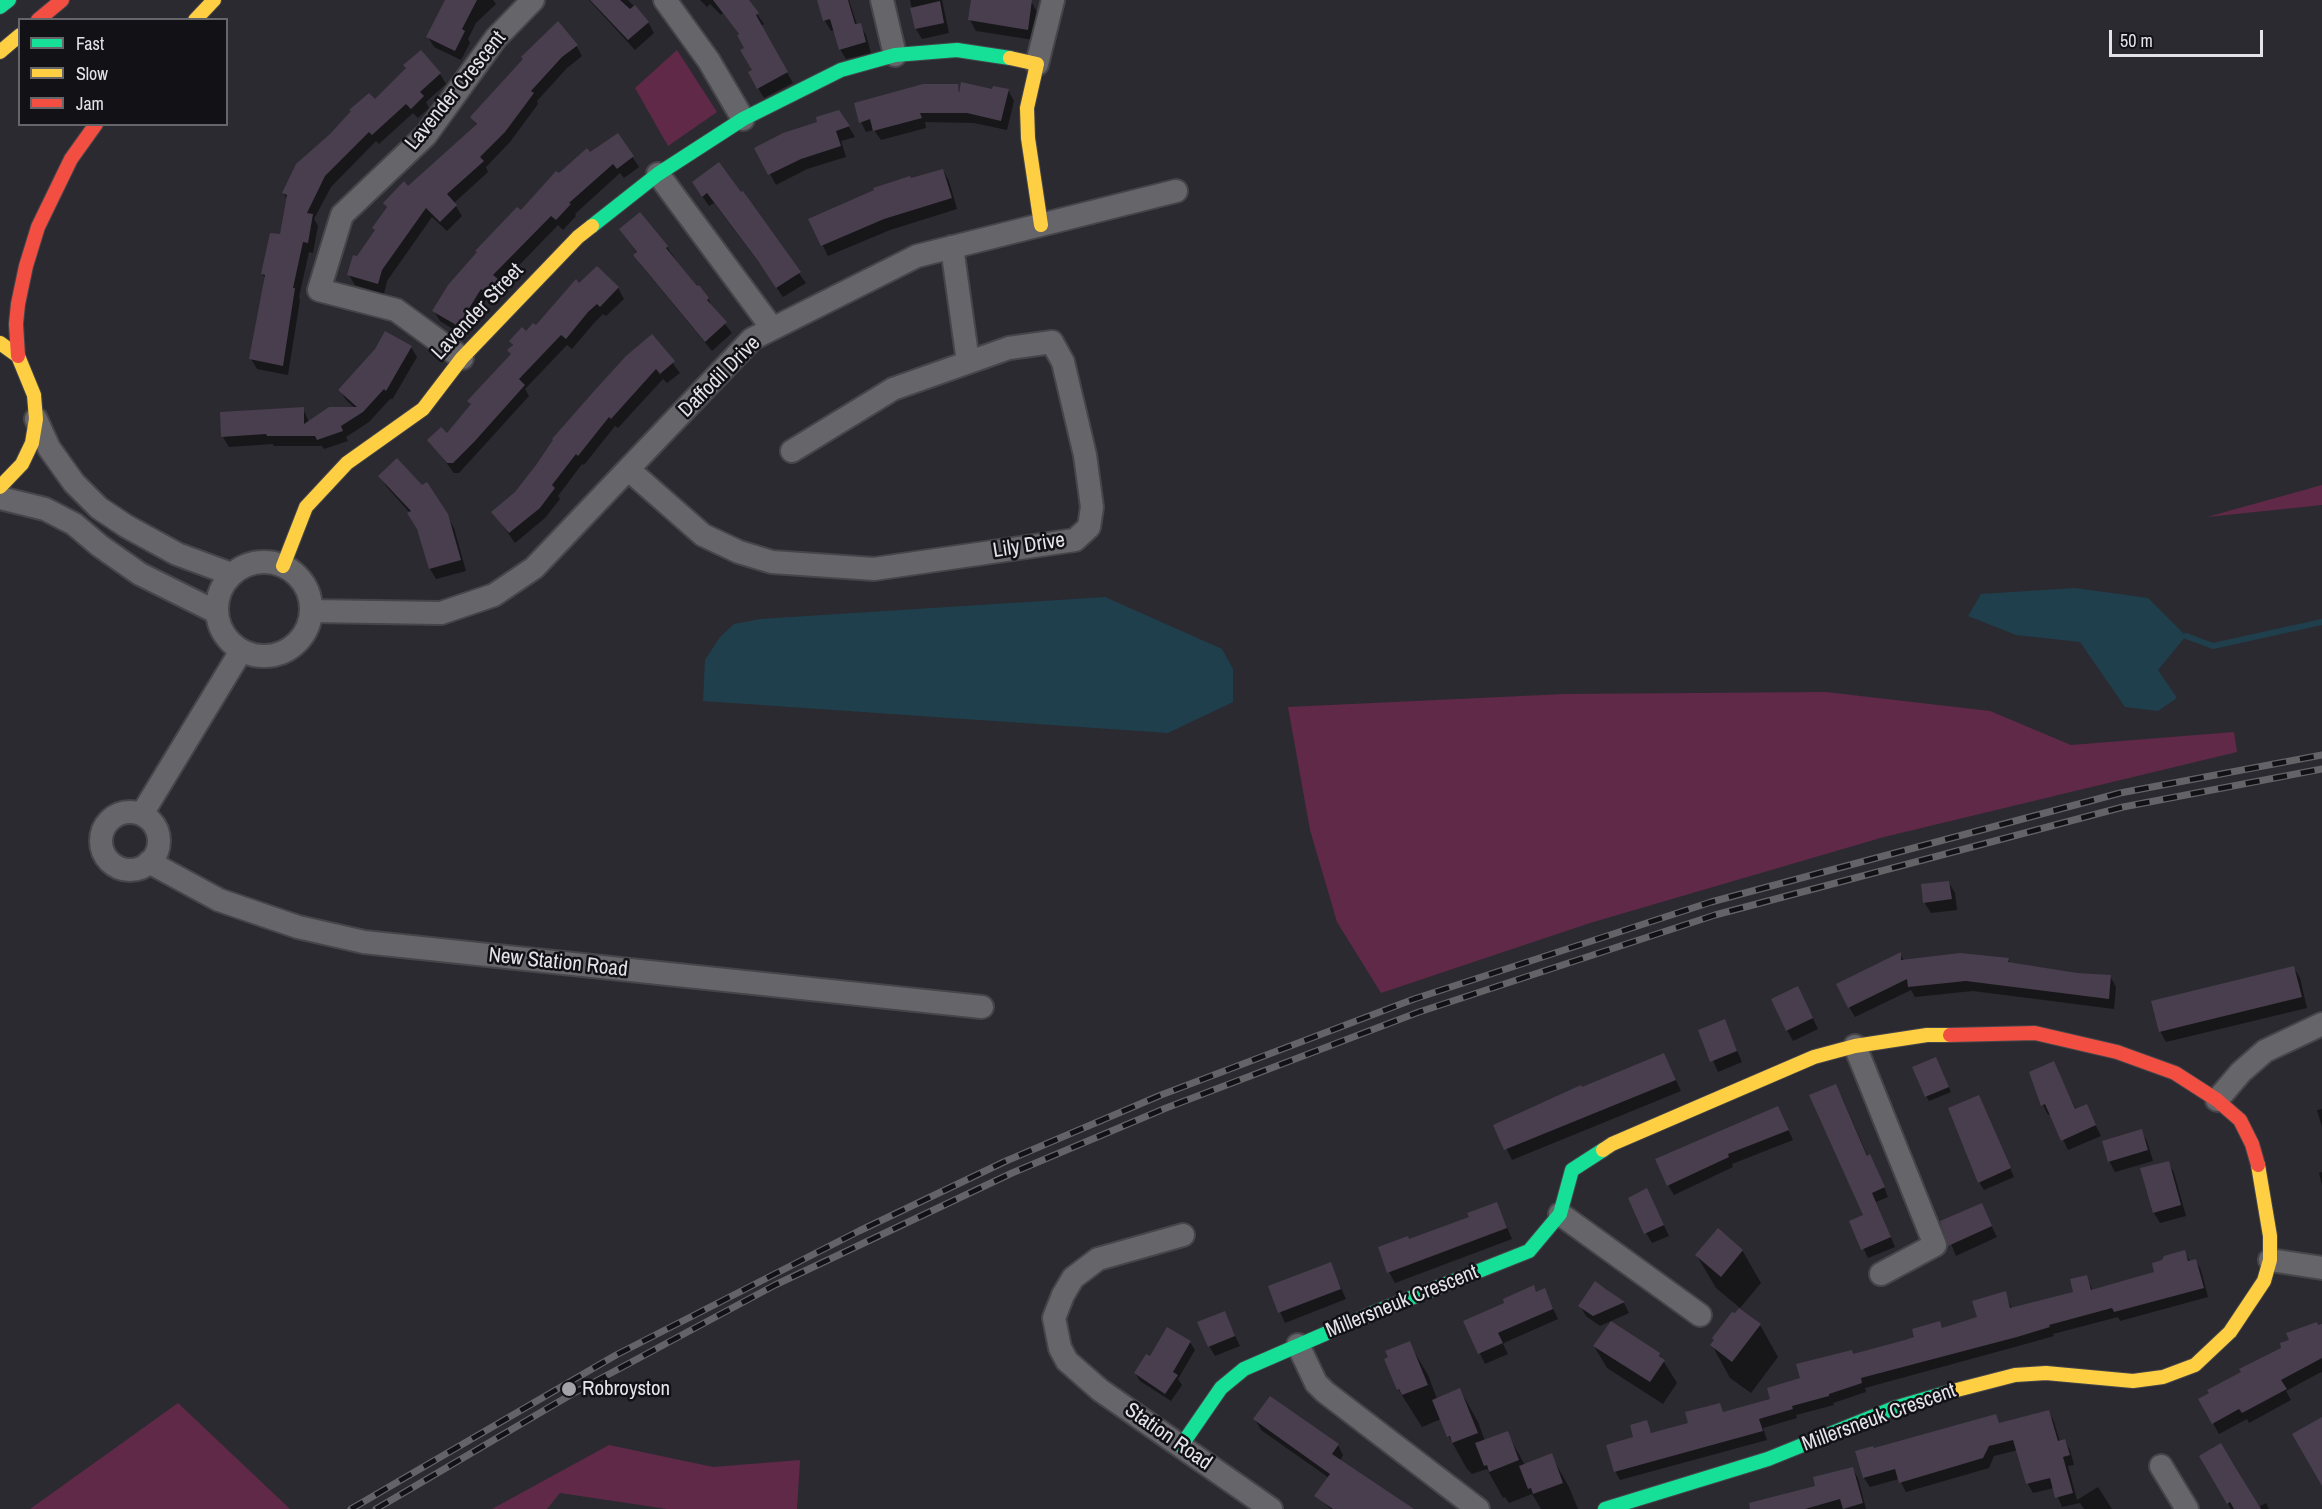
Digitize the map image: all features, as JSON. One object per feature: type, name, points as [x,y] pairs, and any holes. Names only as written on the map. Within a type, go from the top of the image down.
[{"type":"main road","points":[[0,7],[9,0]]},
{"type":"main road","points":[[40,18],[62,0]]},
{"type":"main road","points":[[197,18],[214,0]]},
{"type":"main road","points":[[0,51],[18,37]]},
{"type":"main road","name":"Lavender Street","points":[[282,566],[306,507],[347,463],[423,409],[462,358],[578,237],[658,174],[743,119],[841,70],[895,55],[957,50],[998,55],[1037,64]]},
{"type":"main road","points":[[1037,64],[1027,108],[1028,138],[1041,225]]},
{"type":"main road","points":[[0,487],[22,464],[32,443],[36,419],[34,395],[18,356],[16,324],[26,266],[38,227],[72,159],[95,126]]},
{"type":"main road","points":[[0,343],[18,356]]},
{"type":"main road","name":"Millersneuk Crescent","points":[[1181,1446],[1221,1388],[1244,1368],[1529,1251],[1560,1214],[1572,1170],[1612,1144],[1814,1057],[1855,1046],[1927,1035],[2035,1034],[2089,1045],[2148,1062],[2175,1073],[2217,1100],[2240,1120],[2252,1143],[2260,1171],[2266,1201],[2270,1260],[2264,1281],[2230,1332],[2195,1365],[2163,1377],[2133,1381],[2046,1373],[2015,1374],[1989,1380],[1894,1408],[1768,1459],[1605,1509]]},
{"type":"street","name":"Lavender Crescent","points":[[462,358],[396,310],[319,290],[342,215],[426,135],[496,38],[533,0]]},
{"type":"street","points":[[665,0],[709,61],[743,119]]},
{"type":"street","points":[[882,0],[895,55]]},
{"type":"street","points":[[1037,64],[1053,0]]},
{"type":"street","points":[[658,174],[772,328]]},
{"type":"street","name":"Daffodil Drive","points":[[311,611],[441,613],[494,595],[534,568],[752,339],[917,256],[1176,191]]},
{"type":"street","points":[[952,247],[968,362]]},
{"type":"street","name":"Lily Drive","points":[[629,470],[703,535],[739,552],[772,562],[874,569],[1075,540],[1089,527],[1092,507],[1085,455],[1063,362],[1052,342],[1009,348],[893,389],[792,451]]},
{"type":"street","points":[[36,419],[49,448],[74,483],[99,508],[177,554],[231,574]]},
{"type":"street","points":[[0,498],[45,508],[74,524],[100,546],[140,574],[216,612]]},
{"type":"street","points":[[260,561],[276,563],[291,569],[302,581],[309,595],[311,611],[308,627],[300,640],[287,650],[272,656],[256,656],[241,651],[228,641],[220,627],[216,612],[217,598],[222,585],[231,574],[244,565],[260,561]]},
{"type":"street","points":[[142,814],[241,651]]},
{"type":"street","points":[[133,812],[142,814],[156,827],[159,837],[158,846],[149,862],[132,869],[113,865],[102,849],[101,840],[107,822],[115,816],[133,812]]},
{"type":"street","name":"New Station Road","points":[[149,862],[219,900],[298,927],[364,942],[981,1007]]},
{"type":"street","points":[[2217,1100],[2241,1072],[2265,1051],[2322,1024]]},
{"type":"street","points":[[1855,1046],[1935,1245],[1881,1274]]},
{"type":"street","points":[[1560,1214],[1700,1315]]},
{"type":"street","name":"Station Road","points":[[1183,1235],[1098,1259],[1073,1278],[1053,1318],[1060,1348],[1067,1361],[1100,1390],[1271,1509]]},
{"type":"street","points":[[2270,1260],[2322,1268]]},
{"type":"street","name":"Millersneuk Crescent","points":[[1298,1345],[1316,1383],[1325,1392],[1478,1509]]},
{"type":"street","points":[[2161,1466],[2187,1509]]},
{"type":"shaded area","points":[[677,50],[717,112],[668,146],[635,88]]},
{"type":"shaded area","points":[[2322,485],[2322,505],[2207,517]]},
{"type":"shaded area","points":[[1826,692],[1990,711],[2071,745],[2234,732],[2237,752],[1884,837],[1590,923],[1381,993],[1337,922],[1310,830],[1288,707],[1564,694]]},
{"type":"shaded area","points":[[178,1403],[290,1509],[30,1509]]},
{"type":"shaded area","points":[[609,1445],[713,1467],[800,1460],[797,1509],[667,1509],[560,1493],[547,1509],[492,1509]]},
{"type":"water","points":[[2075,588],[2148,598],[2186,636],[2158,670],[2177,698],[2158,711],[2125,707],[2080,642],[2016,635],[1968,616],[1981,594]]},
{"type":"water","points":[[1105,597],[1222,649],[1233,669],[1233,702],[1168,733],[703,701],[705,660],[720,637],[734,624],[760,619]]},
{"type":"building","points":[[445,0],[477,0],[462,29],[465,31],[455,51],[426,37]]},
{"type":"building","points":[[590,0],[620,0],[630,9],[635,5],[649,22],[628,40]]},
{"type":"building","points":[[713,0],[749,0],[759,13],[756,15],[788,72],[757,89],[748,72],[752,70],[740,50],[744,48],[737,35],[739,34]]},
{"type":"building","points":[[817,0],[848,0],[855,24],[861,23],[866,42],[839,50],[830,19],[823,21]]},
{"type":"building","points":[[971,0],[1032,0],[1028,30],[968,20]]},
{"type":"building","points":[[940,1],[944,23],[915,29],[910,8]]},
{"type":"building","points":[[558,21],[578,45],[562,57],[531,91],[534,93],[505,132],[480,157],[484,161],[447,194],[457,205],[440,222],[426,208],[382,270],[378,284],[347,275],[353,255],[357,256],[375,230],[372,228],[387,207],[383,203],[404,181],[408,186],[477,124],[470,117],[523,59],[521,57]]},
{"type":"building","points":[[421,50],[441,73],[420,92],[424,96],[411,109],[406,104],[372,135],[369,132],[325,176],[307,213],[313,214],[308,243],[303,242],[293,288],[295,288],[283,366],[249,359],[265,275],[261,274],[270,233],[280,234],[287,195],[282,193],[296,164],[330,134],[351,111],[349,110],[369,93],[375,99],[406,68],[403,65]]},
{"type":"building","points":[[961,82],[992,89],[993,86],[1009,89],[1001,121],[967,113],[920,113],[922,118],[873,131],[870,119],[859,123],[854,103],[923,84],[958,84],[959,93]]},
{"type":"building","points":[[839,110],[850,126],[836,131],[841,146],[801,159],[768,175],[754,148],[783,133],[817,122],[816,117]]},
{"type":"building","points":[[618,133],[634,156],[617,169],[613,164],[569,203],[571,204],[556,220],[551,216],[493,275],[498,279],[486,293],[481,289],[458,326],[432,311],[448,285],[477,252],[475,251],[517,207],[521,210],[556,171],[559,173],[587,148],[590,152]]},
{"type":"building","points":[[719,162],[741,192],[743,191],[801,272],[776,288],[707,193],[702,197],[692,182]]},
{"type":"building","points":[[943,169],[952,198],[884,219],[821,246],[808,219],[874,190],[873,188],[910,176],[911,178]]},
{"type":"building","points":[[640,212],[668,246],[666,248],[709,298],[707,300],[727,322],[705,342],[633,255],[637,252],[619,229]]},
{"type":"building","points":[[597,266],[619,287],[600,307],[597,304],[588,312],[566,339],[561,335],[519,379],[525,385],[453,463],[447,463],[427,440],[441,427],[447,433],[471,404],[467,401],[511,354],[507,350],[513,345],[509,341],[522,327],[526,331],[533,323],[536,325],[576,279],[579,283]]},
{"type":"building","points":[[385,331],[412,346],[386,391],[384,389],[363,412],[341,426],[343,431],[317,440],[315,436],[267,436],[266,434],[221,437],[220,412],[304,407],[304,424],[329,407],[357,407],[338,390],[375,349]]},
{"type":"building","points":[[652,334],[675,361],[660,374],[656,369],[611,419],[609,417],[552,485],[555,488],[540,508],[509,533],[491,512],[515,492],[552,439],[595,390],[626,356]]},
{"type":"building","points":[[397,458],[422,485],[427,482],[448,514],[461,560],[429,569],[417,529],[407,513],[411,511],[378,476]]},
{"type":"building","points":[[1949,881],[1952,899],[1923,903],[1921,884]]},
{"type":"building","points":[[1901,952],[1901,960],[1960,953],[2009,958],[2008,962],[2077,973],[2111,975],[2109,999],[1966,981],[1908,987],[1907,979],[1848,1008],[1836,984]]},
{"type":"building","points":[[2294,966],[2302,997],[2159,1032],[2151,1001]]},
{"type":"building","points":[[1798,986],[1813,1018],[1786,1031],[1771,999]]},
{"type":"building","points":[[1725,1019],[1737,1051],[1710,1062],[1698,1030]]},
{"type":"building","points":[[1664,1053],[1676,1080],[1504,1150],[1493,1125],[1581,1085],[1582,1087]]},
{"type":"building","points":[[1936,1057],[1949,1087],[1925,1097],[1912,1067]]},
{"type":"building","points":[[2054,1061],[2075,1109],[2087,1104],[2096,1125],[2061,1141],[2045,1104],[2041,1106],[2029,1072]]},
{"type":"building","points":[[1836,1084],[1867,1156],[1870,1154],[1885,1187],[1872,1193],[1891,1237],[1861,1250],[1849,1221],[1863,1215],[1809,1095]]},
{"type":"building","points":[[1979,1095],[2011,1168],[1978,1183],[1948,1108]]},
{"type":"building","points":[[1778,1106],[1789,1130],[1728,1154],[1729,1157],[1667,1186],[1655,1159]]},
{"type":"building","points":[[2142,1129],[2148,1150],[2108,1162],[2102,1141]]},
{"type":"building","points":[[2169,1161],[2181,1205],[2153,1213],[2140,1168]]},
{"type":"building","points":[[1647,1188],[1664,1225],[1644,1234],[1628,1198]]},
{"type":"building","points":[[1497,1202],[1507,1228],[1387,1273],[1378,1247],[1408,1236],[1409,1239],[1469,1217],[1467,1213]]},
{"type":"building","points":[[1982,1203],[1992,1226],[1948,1246],[1940,1221]]},
{"type":"building","points":[[1718,1228],[1743,1250],[1721,1277],[1695,1255]]},
{"type":"building","points":[[2185,1250],[2188,1261],[2196,1259],[2204,1288],[2114,1312],[2112,1308],[2049,1325],[2050,1327],[2017,1337],[1861,1378],[1862,1383],[1759,1419],[1763,1431],[1614,1472],[1606,1445],[1633,1437],[1630,1425],[1647,1420],[1651,1433],[1688,1423],[1685,1412],[1720,1403],[1723,1412],[1770,1399],[1767,1388],[1800,1378],[1796,1364],[1852,1350],[1853,1354],[1905,1340],[1914,1337],[1912,1329],[1940,1321],[1942,1328],[1977,1317],[1972,1301],[2006,1291],[2010,1308],[2073,1292],[2070,1279],[2087,1275],[2091,1290],[2154,1272],[2152,1263],[2162,1260],[2164,1256]]},
{"type":"building","points":[[1331,1262],[1341,1289],[1278,1313],[1268,1286]]},
{"type":"building","points":[[1595,1281],[1625,1302],[1593,1316],[1578,1306]]},
{"type":"building","points":[[1534,1285],[1536,1292],[1545,1288],[1553,1309],[1498,1333],[1503,1343],[1478,1354],[1463,1321],[1504,1303],[1503,1299]]},
{"type":"building","points":[[1739,1308],[1761,1324],[1732,1362],[1710,1345],[1714,1340],[1712,1338],[1732,1312],[1735,1313]]},
{"type":"building","points":[[1225,1311],[1235,1336],[1208,1347],[1197,1322]]},
{"type":"building","points":[[1611,1321],[1660,1353],[1659,1356],[1665,1360],[1650,1382],[1593,1346]]},
{"type":"building","points":[[2317,1322],[2318,1325],[2322,1324],[2322,1358],[2281,1380],[2287,1389],[2242,1413],[2239,1409],[2212,1424],[2198,1399],[2209,1393],[2207,1390],[2241,1372],[2239,1369],[2281,1348],[2280,1343],[2289,1340],[2286,1333]]},
{"type":"building","points":[[1167,1327],[1191,1341],[1173,1372],[1178,1375],[1165,1394],[1134,1373],[1146,1354],[1150,1356]]},
{"type":"building","points":[[1410,1341],[1428,1385],[1402,1395],[1399,1389],[1397,1390],[1384,1359],[1388,1357],[1385,1351]]},
{"type":"building","points":[[1460,1388],[1478,1433],[1452,1443],[1450,1436],[1447,1437],[1432,1400]]},
{"type":"building","points":[[1270,1396],[1339,1444],[1332,1454],[1414,1509],[1333,1509],[1314,1496],[1330,1474],[1253,1419]]},
{"type":"building","points":[[2049,1410],[2058,1441],[2065,1439],[2070,1455],[2063,1457],[2073,1493],[2055,1498],[2050,1478],[2026,1484],[2013,1440],[1989,1446],[1983,1458],[1899,1483],[1895,1469],[1863,1478],[1855,1451],[1873,1446],[1874,1448],[1996,1414],[1999,1423]]},
{"type":"building","points":[[2322,1417],[2322,1486],[2292,1434]]},
{"type":"building","points":[[1508,1431],[1519,1460],[1489,1472],[1487,1465],[1484,1466],[1475,1443]]},
{"type":"building","points":[[2221,1443],[2261,1509],[2234,1509],[2230,1502],[2227,1504],[2199,1456]]},
{"type":"building","points":[[1552,1453],[1563,1483],[1533,1494],[1531,1488],[1528,1489],[1519,1466]]},
{"type":"building","points":[[1853,1467],[1863,1503],[1843,1509],[1840,1499],[1805,1509],[1750,1509],[1749,1503],[1815,1486],[1813,1477]]},
{"type":"waterway","points":[[2186,636],[2213,646],[2322,622]]},
{"type":"railway","points":[[351,1509],[616,1355],[859,1231],[1006,1161],[1161,1095],[1414,999],[1711,902],[2120,793],[2322,755]]},
{"type":"railway","points":[[376,1509],[572,1394],[775,1285],[1012,1173],[1166,1108],[1419,1012],[1715,915],[2123,807],[2322,769]]},
{"type":"traffic: fast","points":[[0,7],[9,0]]},
{"type":"traffic: fast","points":[[592,226],[658,174],[743,119],[841,70],[895,55],[957,50],[1010,58]]},
{"type":"traffic: fast","points":[[1181,1446],[1221,1388],[1244,1369],[1373,1313],[1529,1251],[1560,1214],[1572,1170],[1603,1150]]},
{"type":"traffic: fast","points":[[1605,1509],[1768,1459],[1894,1408],[1949,1392]]},
{"type":"traffic: slow","points":[[197,18],[214,0]]},
{"type":"traffic: slow","points":[[0,52],[18,37]]},
{"type":"traffic: slow","points":[[1010,58],[1037,64],[1027,108],[1028,138],[1041,225]]},
{"type":"traffic: slow","points":[[283,566],[306,507],[347,463],[423,409],[462,358],[578,237],[592,226]]},
{"type":"traffic: slow","points":[[0,343],[18,356],[34,395],[36,419],[32,443],[22,464],[0,487]]},
{"type":"traffic: slow","points":[[1603,1150],[1612,1144],[1814,1057],[1855,1046],[1927,1035],[1950,1035]]},
{"type":"traffic: slow","points":[[1949,1392],[2015,1375],[2046,1373],[2133,1381],[2163,1377],[2195,1365],[2230,1332],[2264,1281],[2270,1260],[2270,1236],[2258,1165]]},
{"type":"traffic: jam","points":[[40,18],[62,0]]},
{"type":"traffic: jam","points":[[18,356],[16,324],[18,304],[26,266],[38,227],[71,159],[95,126]]},
{"type":"traffic: jam","points":[[1950,1035],[2035,1033],[2117,1052],[2175,1073],[2217,1100],[2240,1120],[2252,1144],[2258,1165]]},
{"type":"place","name":"Robroyston","points":[[569,1389]]}]
